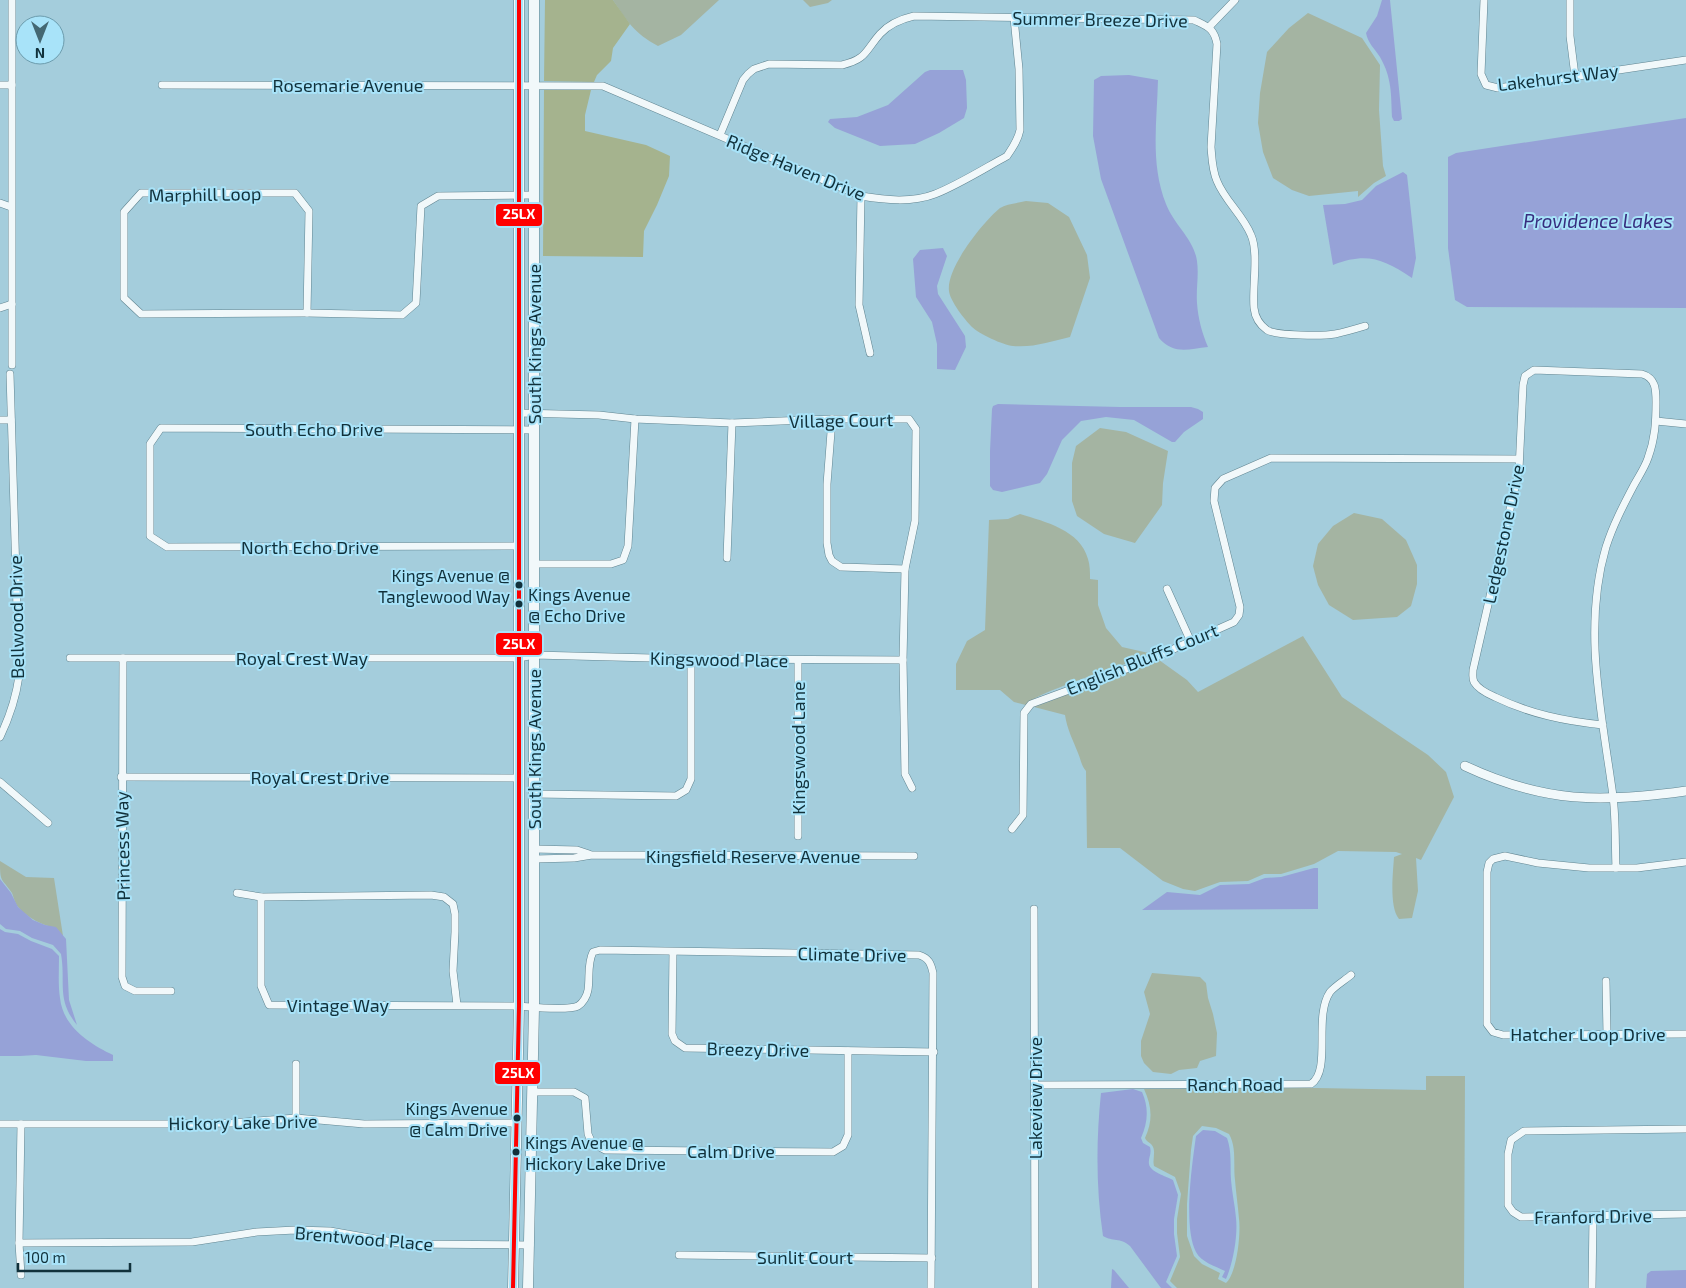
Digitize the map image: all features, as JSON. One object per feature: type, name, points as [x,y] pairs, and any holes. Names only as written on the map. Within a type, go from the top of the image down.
[{"type":"main road","name":"South Kings Avenue","points":[[513,1288],[519,1006],[519,0]]},
{"type":"main road","name":"South Kings Avenue","points":[[528,1288],[534,1008],[534,0]]},
{"type":"main road","points":[[520,311],[533,312]]},
{"type":"street","points":[[12,0],[12,365]]},
{"type":"street","points":[[1209,27],[1235,0]]},
{"type":"street","name":"Lakehurst Way","points":[[1484,0],[1481,74],[1486,85],[1498,88],[1686,60]]},
{"type":"street","points":[[1570,0],[1570,36],[1575,76]]},
{"type":"street","name":"Summer Breeze Drive","points":[[720,135],[743,80],[748,74],[761,66],[769,64],[842,65],[853,62],[868,52],[887,28],[895,22],[914,16],[1194,20],[1209,27],[1215,34],[1217,44],[1212,159],[1221,190],[1243,219],[1252,237],[1254,309],[1259,324],[1269,331],[1281,334],[1334,334],[1365,326]]},
{"type":"street","name":"Ridge Haven Drive","points":[[534,85],[604,86],[861,196],[886,200],[906,200],[934,195],[1007,156],[1018,138],[1020,130],[1020,76],[1014,18]]},
{"type":"street","name":"Rosemarie Avenue","points":[[162,84],[534,85]]},
{"type":"street","points":[[0,85],[12,85]]},
{"type":"street","name":"Marphill Loop","points":[[307,313],[309,212],[295,193],[141,193],[124,212],[124,298],[141,314],[307,313],[402,315],[416,303],[421,206],[438,196],[534,195]]},
{"type":"street","points":[[861,196],[859,305],[870,353]]},
{"type":"street","points":[[0,204],[12,207]]},
{"type":"street","points":[[0,308],[12,304]]},
{"type":"street","name":"Ledgestone Drive","points":[[1603,725],[1568,721],[1536,714],[1488,694],[1477,686],[1473,680],[1473,670],[1519,470],[1523,385],[1525,376],[1534,370],[1646,375],[1655,386],[1656,421],[1654,437],[1648,460],[1614,522],[1601,569],[1594,632],[1598,688],[1603,725],[1613,799]]},
{"type":"street","name":"Bellwood Drive","points":[[0,737],[10,717],[16,698],[19,676],[10,374]]},
{"type":"street","name":"Village Court","points":[[519,414],[599,416],[732,424],[832,419],[909,419],[916,429],[915,521],[905,569],[903,660],[904,774],[912,788]]},
{"type":"street","points":[[534,564],[611,564],[623,560],[628,546],[636,419]]},
{"type":"street","points":[[832,419],[827,484],[827,543],[829,555],[832,561],[840,566],[905,569]]},
{"type":"street","points":[[0,420],[11,420]]},
{"type":"street","points":[[1656,421],[1686,424]]},
{"type":"street","points":[[727,558],[732,424]]},
{"type":"street","name":"South Echo Drive","points":[[150,490],[150,444],[161,428],[534,430]]},
{"type":"street","name":"English Bluffs Court","points":[[1012,829],[1023,815],[1024,713],[1031,704],[1140,664],[1234,622],[1239,615],[1240,607],[1214,501],[1215,488],[1223,479],[1272,458],[1519,459]]},
{"type":"street","name":"North Echo Drive","points":[[150,490],[150,536],[167,547],[519,546]]},
{"type":"street","points":[[1168,589],[1190,642]]},
{"type":"street","name":"Royal Crest Way","points":[[70,658],[519,658],[534,655]]},
{"type":"street","name":"Kingswood Place","points":[[534,655],[691,659],[903,660]]},
{"type":"street","name":"Princess Way","points":[[122,658],[122,977],[125,986],[135,991],[171,991]]},
{"type":"street","points":[[534,794],[676,796],[686,790],[691,779],[691,659]]},
{"type":"street","name":"Kingswood Lane","points":[[798,660],[798,836]]},
{"type":"street","points":[[1464,766],[1499,781],[1537,792],[1574,798],[1613,799],[1686,791]]},
{"type":"street","name":"Royal Crest Drive","points":[[121,776],[519,778]]},
{"type":"street","points":[[0,782],[48,823]]},
{"type":"street","points":[[1613,799],[1616,868]]},
{"type":"street","name":"Kingsfield Reserve Avenue","points":[[534,854],[574,858],[592,855],[914,856]]},
{"type":"street","name":"Hatcher Loop Drive","points":[[1686,862],[1647,867],[1564,867],[1505,856],[1493,859],[1489,863],[1487,872],[1487,1024],[1493,1032],[1502,1035],[1686,1034]]},
{"type":"street","points":[[237,893],[261,897],[431,895],[444,897],[453,904],[455,914],[453,971],[457,1005]]},
{"type":"street","name":"Vintage Way","points":[[261,897],[261,986],[269,1005],[519,1006]]},
{"type":"street","name":"Lakeview Drive","points":[[1034,909],[1035,1288]]},
{"type":"street","name":"Climate Drive","points":[[519,1006],[534,1008],[571,1008],[578,1006],[584,1001],[588,990],[589,959],[592,952],[600,950],[924,956],[932,966],[933,973],[934,1052],[931,1288]]},
{"type":"street","name":"Breezy Drive","points":[[673,952],[672,1034],[675,1041],[685,1048],[934,1052]]},
{"type":"street","name":"Ranch Road","points":[[1035,1085],[1311,1084],[1317,1080],[1321,1069],[1322,1014],[1330,992],[1351,975]]},
{"type":"street","points":[[1606,981],[1607,1034]]},
{"type":"street","name":"Calm Drive","points":[[533,1092],[574,1092],[584,1098],[588,1134],[592,1144],[606,1150],[833,1152],[843,1146],[848,1135],[848,1050]]},
{"type":"street","points":[[296,1064],[296,1118]]},
{"type":"street","name":"Hickory Lake Drive","points":[[0,1124],[214,1123],[296,1118],[364,1124],[517,1123]]},
{"type":"street","points":[[20,1275],[21,1124]]},
{"type":"street","name":"Franford Drive","points":[[1686,1129],[1524,1130],[1511,1140],[1508,1154],[1508,1205],[1513,1212],[1521,1217],[1686,1214]]},
{"type":"street","points":[[1592,1288],[1593,1216]]},
{"type":"street","name":"Brentwood Place","points":[[19,1243],[192,1242],[257,1232],[295,1230],[330,1231],[404,1244],[530,1246]]},
{"type":"street","name":"Sunlit Court","points":[[679,1255],[932,1258]]},
{"type":"green space","points":[[545,0],[613,0],[630,24],[613,48],[611,61],[597,75],[594,82],[544,81]]},
{"type":"green space","points":[[613,0],[719,0],[681,35],[658,46],[637,32]]},
{"type":"green space","points":[[803,0],[832,0],[828,3],[810,7]]},
{"type":"green space","points":[[1308,13],[1362,38],[1380,65],[1379,110],[1383,166],[1386,176],[1374,183],[1358,197],[1358,191],[1309,196],[1292,190],[1273,178],[1263,152],[1258,123],[1260,93],[1267,52],[1289,28]]},
{"type":"green space","points":[[544,90],[591,90],[585,115],[585,131],[646,145],[670,156],[669,176],[644,231],[643,257],[543,256]]},
{"type":"green space","points":[[1026,201],[1048,203],[1069,217],[1087,255],[1090,278],[1070,337],[1035,345],[1013,346],[991,339],[972,327],[952,300],[949,291],[953,270],[959,258],[984,224],[1000,208]]},
{"type":"green space","points":[[1100,428],[1126,432],[1168,451],[1162,505],[1135,543],[1104,534],[1077,516],[1072,501],[1072,463],[1076,446]]},
{"type":"green space","points":[[1354,513],[1382,519],[1406,540],[1417,565],[1417,584],[1411,606],[1397,617],[1353,620],[1329,605],[1318,585],[1313,566],[1318,544],[1333,526]]},
{"type":"green space","points":[[1020,514],[1051,524],[1070,534],[1078,541],[1088,559],[1090,579],[1098,580],[1098,605],[1106,628],[1122,647],[1153,654],[1064,686],[1033,699],[1026,705],[1014,702],[1000,690],[956,690],[956,664],[967,641],[985,630],[989,520],[1008,519]]},
{"type":"green space","points":[[1303,636],[1342,697],[1428,755],[1446,772],[1454,797],[1421,860],[1416,858],[1418,891],[1412,918],[1399,919],[1394,906],[1392,890],[1394,857],[1402,854],[1396,852],[1338,851],[1314,864],[1281,874],[1264,874],[1248,881],[1220,882],[1195,891],[1183,889],[1163,881],[1120,848],[1087,848],[1086,771],[1070,734],[1065,715],[1034,707],[1159,660],[1187,680],[1198,692]]},
{"type":"green space","points":[[0,861],[26,877],[54,878],[63,936],[56,928],[36,921],[18,906],[2,879]]},
{"type":"green space","points":[[1152,973],[1200,977],[1206,983],[1217,1033],[1216,1056],[1200,1061],[1197,1068],[1179,1070],[1171,1074],[1153,1072],[1144,1063],[1141,1056],[1141,1041],[1150,1014],[1144,992]]},
{"type":"green space","points":[[1426,1076],[1465,1076],[1464,1288],[1177,1288],[1170,1281],[1180,1257],[1177,1219],[1181,1194],[1175,1177],[1154,1166],[1154,1149],[1145,1138],[1149,1126],[1150,1113],[1149,1101],[1144,1089],[1316,1088],[1426,1090]],"holes":[[[1202,1126],[1216,1128],[1229,1134],[1233,1145],[1239,1225],[1239,1243],[1233,1271],[1226,1283],[1218,1279],[1220,1273],[1202,1264],[1194,1256],[1187,1236],[1187,1204],[1193,1136]]]},
{"type":"water","points":[[1382,0],[1390,0],[1402,119],[1399,121],[1394,121],[1392,117],[1387,72],[1366,33],[1377,16]]},
{"type":"water","points":[[930,70],[963,70],[966,80],[967,108],[964,118],[939,133],[915,144],[880,146],[835,128],[828,122],[830,119],[857,117],[888,105],[925,72]]},
{"type":"water","points":[[1129,75],[1158,80],[1156,158],[1158,174],[1166,204],[1195,253],[1198,266],[1198,309],[1208,347],[1188,350],[1176,349],[1170,347],[1159,338],[1101,179],[1093,136],[1094,80],[1101,76]]},
{"type":"water","name":"Providence Lakes","points":[[1686,118],[1686,308],[1467,307],[1455,300],[1448,248],[1448,157],[1456,153]]},
{"type":"water","points":[[1403,172],[1407,175],[1416,258],[1412,278],[1392,266],[1374,259],[1356,259],[1333,265],[1323,205],[1345,204],[1362,200],[1376,186]]},
{"type":"water","points":[[943,248],[947,256],[937,286],[938,294],[965,336],[966,347],[955,370],[937,369],[937,344],[932,322],[916,297],[913,259],[920,250]]},
{"type":"water","points":[[998,404],[1191,407],[1203,412],[1203,419],[1184,432],[1175,442],[1134,420],[1106,417],[1081,421],[1062,440],[1047,474],[1040,483],[1002,492],[993,490],[990,486],[992,409],[993,406]]},
{"type":"water","points":[[1318,868],[1318,909],[1142,910],[1167,892],[1200,895],[1220,885],[1249,884],[1265,878],[1281,877]]},
{"type":"water","points":[[0,879],[11,893],[18,907],[33,920],[56,927],[66,939],[69,1000],[77,1025],[70,1016],[64,999],[61,954],[53,945],[32,938],[20,931],[6,929],[0,924]]},
{"type":"water","points":[[0,929],[5,932],[18,934],[52,949],[59,956],[59,993],[66,1018],[87,1040],[113,1055],[113,1061],[86,1061],[36,1055],[0,1056]]},
{"type":"water","points":[[1133,1089],[1142,1092],[1146,1104],[1146,1121],[1141,1138],[1143,1143],[1150,1147],[1150,1167],[1155,1172],[1173,1180],[1178,1195],[1174,1219],[1177,1256],[1166,1282],[1172,1288],[1161,1288],[1130,1246],[1120,1240],[1103,1236],[1097,1165],[1101,1093]]},
{"type":"water","points":[[1203,1130],[1215,1131],[1227,1138],[1230,1148],[1236,1241],[1226,1279],[1222,1277],[1225,1271],[1198,1255],[1192,1241],[1189,1212],[1194,1148],[1196,1136]]},
{"type":"water","points":[[1112,1269],[1114,1270],[1129,1288],[1111,1288]]},
{"type":"water","points":[[1686,1270],[1686,1288],[1646,1288],[1647,1274],[1651,1271]]},
{"type":"transit line","name":"25LX","points":[[513,1288],[519,1006],[519,0]]},
{"type":"place","name":"Kings Avenue @ Tanglewood Way","points":[[519,585]]},
{"type":"place","name":"Kings Avenue @ Echo Drive","points":[[519,604]]},
{"type":"place","name":"Kings Avenue @ Calm Drive","points":[[517,1118]]},
{"type":"place","name":"Kings Avenue @ Hickory Lake Drive","points":[[516,1152]]}]
